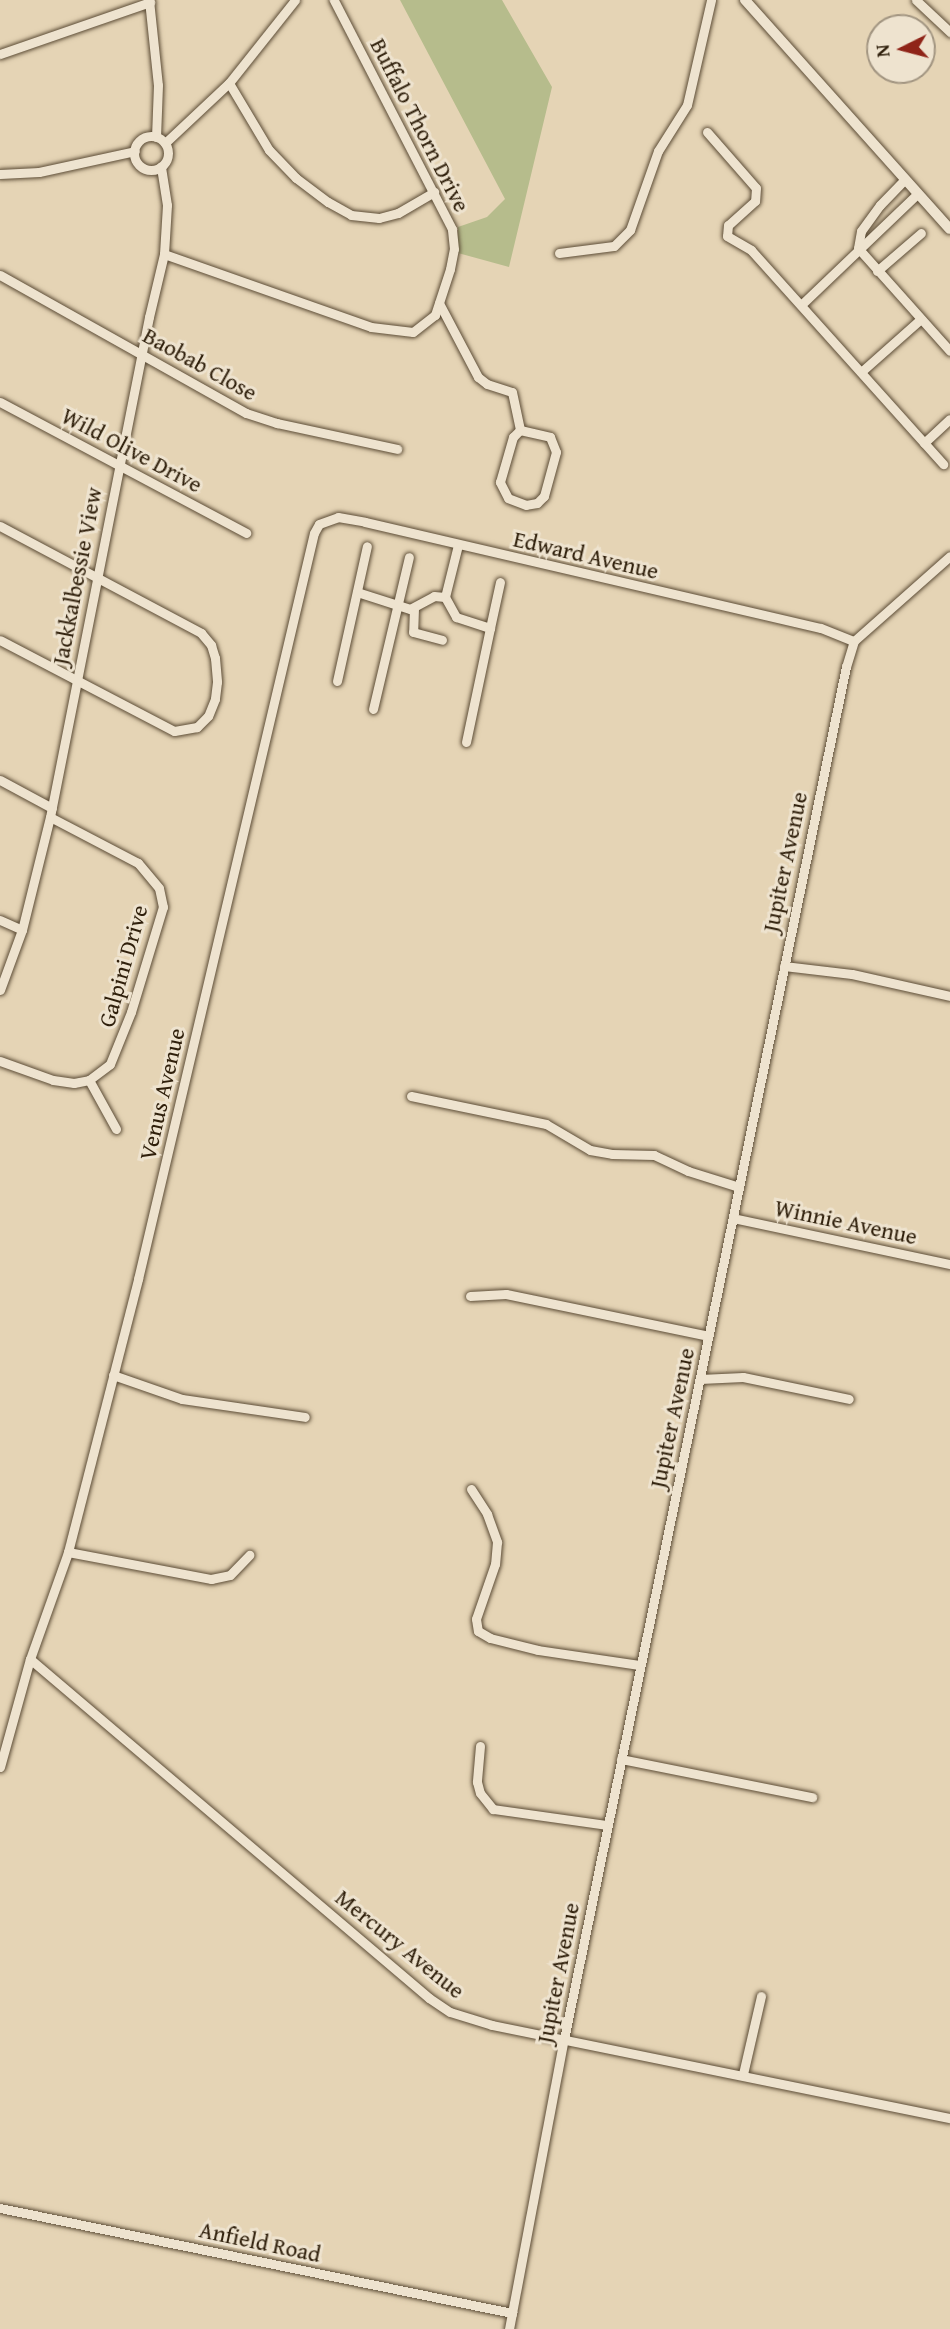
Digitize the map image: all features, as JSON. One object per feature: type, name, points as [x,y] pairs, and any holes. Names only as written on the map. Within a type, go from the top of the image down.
[{"type":"street","points":[[165,143],[229,83],[295,0]]},
{"type":"street","name":"Buffalo Thorn Drive","points":[[164,254],[304,306],[387,331],[414,332],[426,325],[439,303],[450,269],[454,240],[446,214],[334,0]]},
{"type":"street","points":[[559,253],[608,247],[619,243],[630,230],[658,151],[687,104],[711,0]]},
{"type":"street","points":[[745,0],[950,229]]},
{"type":"street","points":[[0,54],[150,1],[158,85],[156,137]]},
{"type":"street","points":[[917,2],[950,32]]},
{"type":"street","points":[[229,83],[269,150],[296,177],[328,202],[351,215],[379,218],[398,213],[434,192]]},
{"type":"street","points":[[707,132],[756,188],[755,201],[728,225],[727,236],[751,250],[943,464]]},
{"type":"street","points":[[156,137],[165,143],[167,158],[161,166],[145,169],[137,162],[135,151],[142,139],[156,137]]},
{"type":"street","points":[[0,173],[39,172],[135,151]]},
{"type":"street","name":"Jackkalbessie View","points":[[0,990],[22,930],[51,813],[141,354],[164,254],[167,205],[161,166]]},
{"type":"street","points":[[904,180],[880,205],[861,231],[858,248],[950,351]]},
{"type":"street","points":[[801,305],[917,194]]},
{"type":"street","points":[[877,271],[921,233]]},
{"type":"street","name":"Baobab Close","points":[[0,275],[260,418],[397,449]]},
{"type":"street","points":[[439,303],[478,377],[487,384],[512,392],[520,430]]},
{"type":"street","points":[[861,372],[920,319]]},
{"type":"street","name":"Wild Olive Drive","points":[[0,401],[246,533]]},
{"type":"street","points":[[924,443],[950,419]]},
{"type":"street","points":[[520,430],[547,435],[554,442],[556,452],[544,496],[537,502],[526,505],[508,498],[500,482],[513,437],[520,430]]},
{"type":"street","name":"Edward Avenue","points":[[314,533],[324,521],[338,517],[821,628],[854,641]]},
{"type":"street","points":[[0,526],[201,633],[211,645],[215,658],[217,692],[203,722],[182,732],[165,728],[0,640]]},
{"type":"street","name":"Venus Avenue","points":[[0,1767],[30,1659],[68,1552],[113,1375],[314,533]]},
{"type":"street","points":[[458,545],[445,597],[456,617],[490,628]]},
{"type":"street","points":[[337,681],[367,546]]},
{"type":"street","points":[[854,641],[950,556]]},
{"type":"street","points":[[373,709],[409,557]]},
{"type":"street","points":[[466,743],[500,582]]},
{"type":"street","points":[[358,592],[414,608],[434,596],[445,597]]},
{"type":"street","points":[[414,608],[413,632],[442,639]]},
{"type":"street","name":"Jupiter Avenue","points":[[509,2329],[607,1825],[838,702],[854,641]]},
{"type":"street","name":"Galpini Drive","points":[[0,780],[138,863],[156,882],[163,902],[159,923],[116,1054],[110,1064],[89,1080]]},
{"type":"street","points":[[0,920],[22,930]]},
{"type":"street","points":[[784,966],[852,974],[950,996]]},
{"type":"street","points":[[0,1060],[64,1082],[89,1080],[116,1129]]},
{"type":"street","points":[[411,1096],[546,1124],[590,1150],[612,1154],[648,1153],[739,1187]]},
{"type":"street","name":"Winnie Avenue","points":[[733,1218],[950,1264]]},
{"type":"street","points":[[470,1296],[506,1294],[708,1336]]},
{"type":"street","points":[[113,1375],[182,1399],[304,1417]]},
{"type":"street","points":[[700,1379],[743,1377],[849,1399]]},
{"type":"street","points":[[471,1489],[484,1508],[497,1542],[495,1564],[476,1619],[478,1631],[484,1636],[538,1650],[640,1665]]},
{"type":"street","points":[[68,1552],[211,1579],[230,1575],[249,1555]]},
{"type":"street","name":"Mercury Avenue","points":[[30,1659],[429,1998],[464,2018],[950,2118]]},
{"type":"street","points":[[480,1746],[477,1783],[480,1793],[493,1809],[607,1825]]},
{"type":"street","points":[[621,1759],[813,1797]]},
{"type":"street","points":[[743,2074],[761,1996]]},
{"type":"street","name":"Anfield Road","points":[[0,2208],[512,2314]]},
{"type":"green space","points":[[400,0],[502,0],[552,87],[509,267],[458,253],[458,227],[487,217],[505,199]]}]
